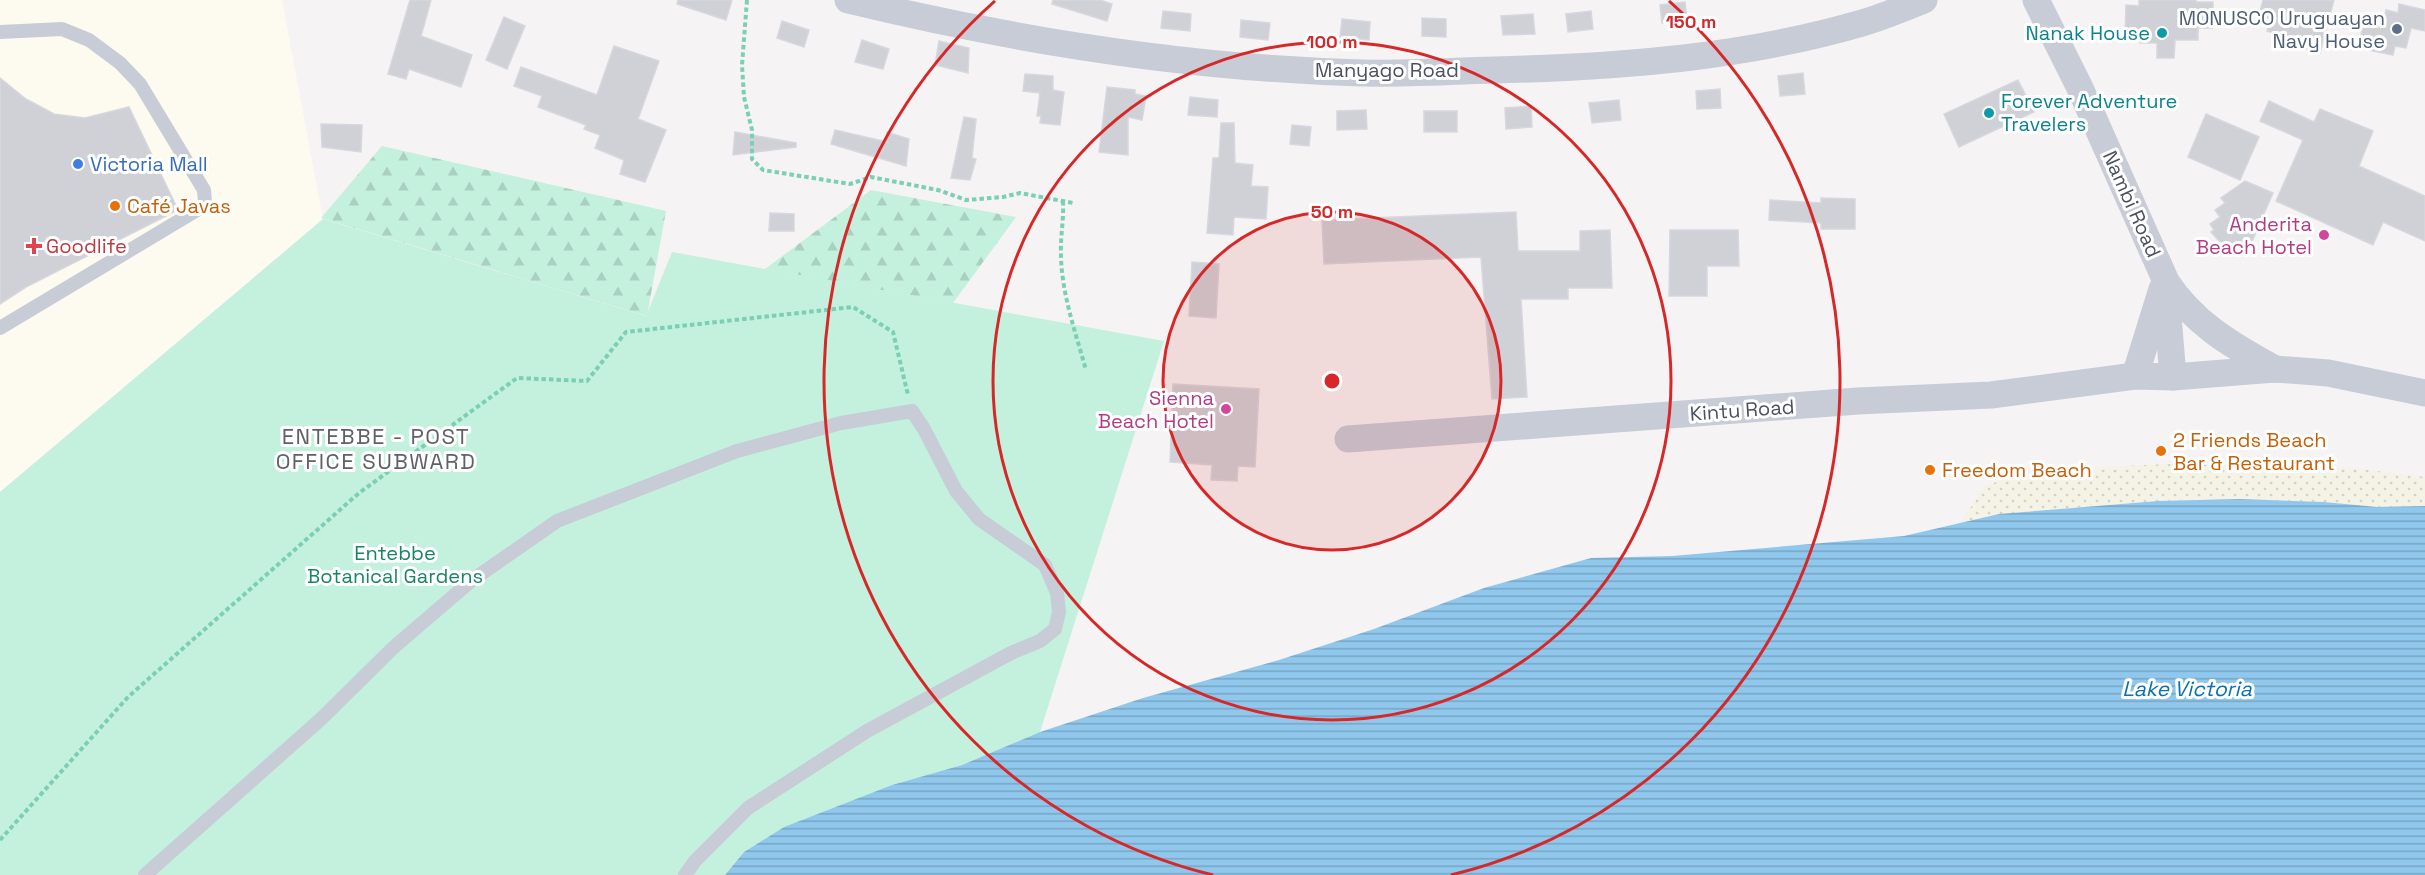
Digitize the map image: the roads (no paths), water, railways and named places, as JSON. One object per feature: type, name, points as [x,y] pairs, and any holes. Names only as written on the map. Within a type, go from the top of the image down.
[{"type":"street","name":"Manyago Road","points":[[848,0],[950,25],[1082,49],[1186,61],[1363,73],[1582,68],[1675,60],[1772,44],[1863,23],[1924,0]]},
{"type":"street","name":"Nambi Road","points":[[2036,0],[2080,88],[2165,279],[2177,298],[2200,323],[2229,344],[2275,369]]},
{"type":"street","name":"Nambi Road","points":[[2165,279],[2135,376],[2173,377],[2275,369],[2328,373],[2425,393]]},
{"type":"street","name":"Nambi Road","points":[[2165,279],[2173,377]]},
{"type":"street","name":"Kintu Road","points":[[1348,439],[1858,401],[1990,395],[2135,376]]},
{"type":"lane","points":[[0,32],[62,29],[89,40],[120,63],[140,84],[204,190],[206,202],[0,328]]},
{"type":"lane","points":[[145,875],[321,719],[394,647],[471,581],[557,521],[737,451],[841,423],[912,411],[924,429],[956,491],[979,519],[1045,565],[1057,593],[1059,612],[1055,629],[1040,641],[1011,653],[867,731],[748,808],[695,861],[685,875]]},
{"type":"water","name":"Lake Victoria","points":[[2240,499],[2324,502],[2377,507],[2425,506],[2425,875],[725,875],[744,852],[784,827],[892,785],[962,765],[1040,732],[1143,698],[1279,660],[1374,629],[1484,588],[1591,558],[1672,556],[1904,536],[1999,514],[2158,501]]},
{"type":"place","name":"MONUSCO Uruguayan Navy House","points":[[2397,29]]},
{"type":"place","name":"Nanak House","points":[[2162,33]]},
{"type":"place","name":"Forever Adventure Travelers","points":[[1989,113]]},
{"type":"place","name":"Victoria Mall","points":[[78,164]]},
{"type":"place","name":"Café Javas","points":[[115,206]]},
{"type":"place","name":"Anderita Beach Hotel","points":[[2324,235]]},
{"type":"place","name":"Goodlife","points":[[34,246]]},
{"type":"place","name":"Sienna Beach Hotel","points":[[1226,409]]},
{"type":"place","name":"2 Friends Beach Bar & Restaurant","points":[[2161,451]]},
{"type":"place","name":"Freedom Beach","points":[[1930,470]]},
{"type":"district","name":"ENTEBBE - POST OFFICE SUBWARD","points":[[376,449]]},
{"type":"park label","name":"Entebbe Botanical Gardens","points":[[395,564]]}]
